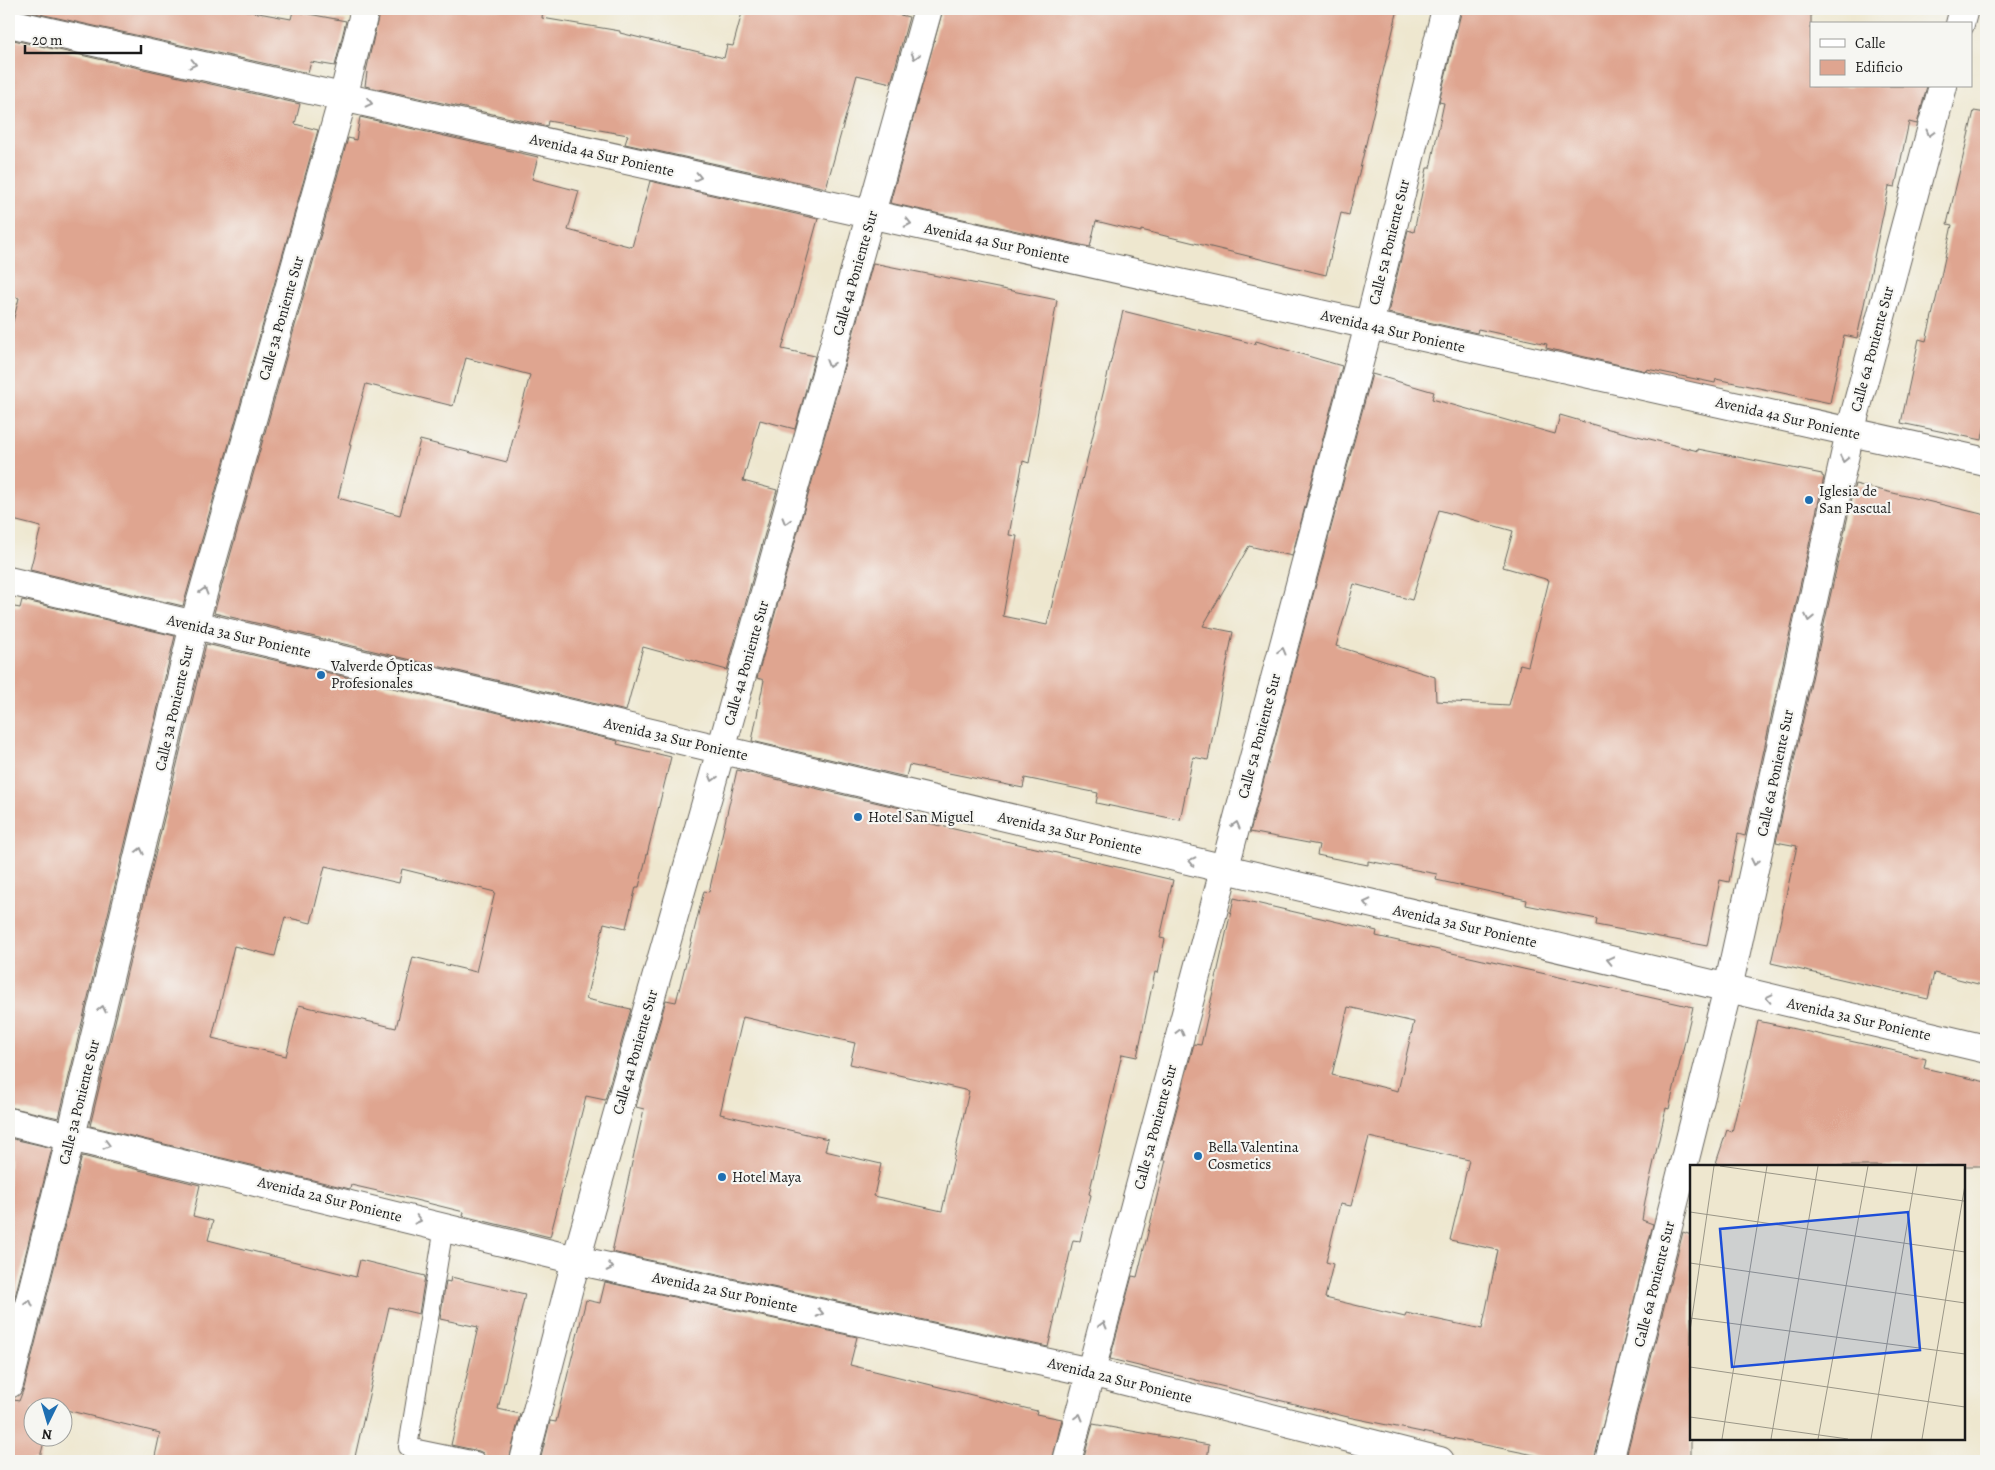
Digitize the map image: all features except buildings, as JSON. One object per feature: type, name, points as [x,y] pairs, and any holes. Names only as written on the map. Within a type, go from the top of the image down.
[{"type":"street","name":"Calle 3a Poniente Sur","points":[[9,1384],[71,1136],[194,625],[343,98],[366,9]]},
{"type":"street","name":"Calle 4a Poniente Sur","points":[[524,1461],[576,1260],[872,215],[928,9]]},
{"type":"street","name":"Calle 5a Poniente Sur","points":[[1067,1461],[1369,325],[1446,9]]},
{"type":"street","points":[[1961,22],[1964,9]]},
{"type":"street","name":"Avenida 4a Sur Poniente","points":[[9,23],[1986,462]]},
{"type":"street","name":"Calle 6a Poniente Sur","points":[[1609,1461],[1728,988],[1850,432],[1942,88]]},
{"type":"street","name":"Avenida 3a Sur Poniente","points":[[9,581],[1986,1050]]},
{"type":"street","name":"Avenida 2a Sur Poniente","points":[[9,1122],[576,1260],[1090,1372],[1440,1461]]},
{"type":"lane","points":[[444,1227],[408,1447],[476,1461]]},
{"type":"place","name":"Iglesia de San Pascual","points":[[1809,500]]},
{"type":"place","name":"Valverde Ópticas Profesionales","points":[[321,675]]},
{"type":"place","name":"Hotel San Miguel","points":[[858,817]]},
{"type":"place","name":"Bella Valentina Cosmetics","points":[[1198,1156]]},
{"type":"place","name":"Hotel Maya","points":[[722,1177]]}]
